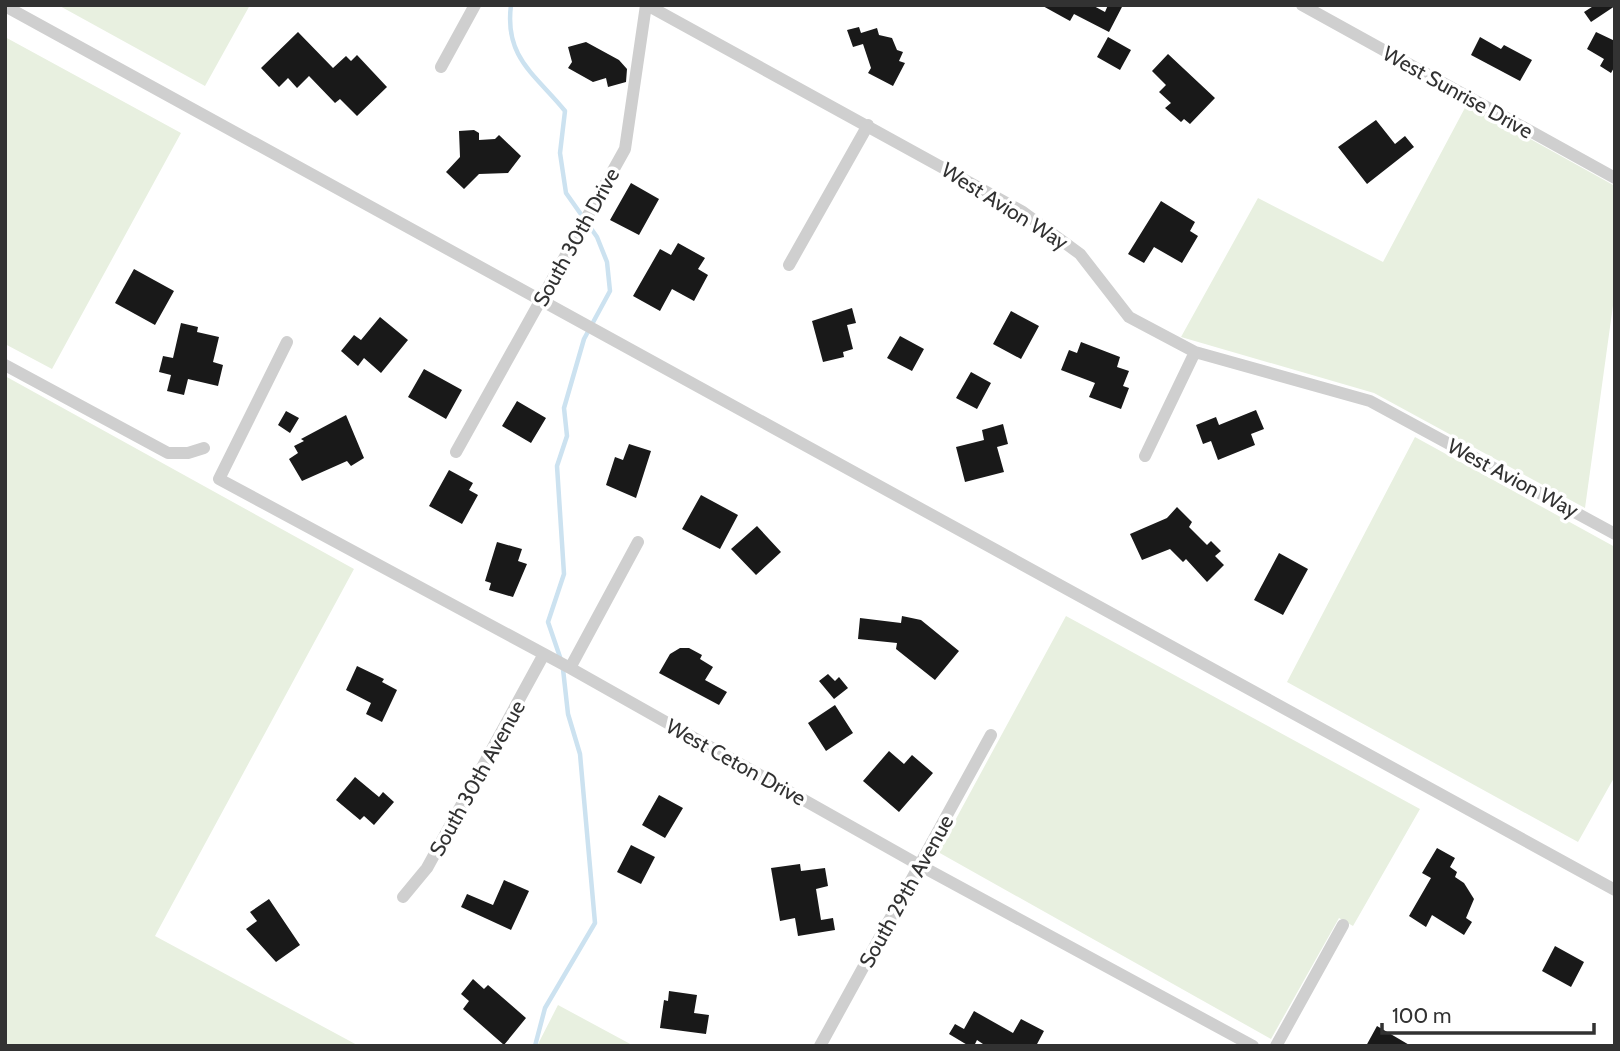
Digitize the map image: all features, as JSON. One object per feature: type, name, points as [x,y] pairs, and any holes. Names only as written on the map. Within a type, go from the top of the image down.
[{"type":"street","points":[[441,67],[475,5]]},
{"type":"street","name":"West Avion Way","points":[[647,5],[1023,212],[1080,254],[1129,317],[1195,352],[1370,401],[1615,534]]},
{"type":"street","name":"South 30th Drive","points":[[456,452],[625,149],[647,5]]},
{"type":"street","name":"West Sunrise Drive","points":[[1302,5],[1615,178]]},
{"type":"street","points":[[5,6],[1615,890]]},
{"type":"street","points":[[789,265],[868,125]]},
{"type":"street","name":"West Ceton Drive","points":[[287,342],[219,479],[570,668],[921,866],[1253,1046]]},
{"type":"street","points":[[1145,456],[1195,352]]},
{"type":"street","points":[[5,365],[168,453],[188,453],[204,448]]},
{"type":"street","points":[[570,668],[638,542]]},
{"type":"street","name":"South 30th Avenue","points":[[402,897],[427,869],[544,654]]},
{"type":"street","name":"South 29th Avenue","points":[[820,1046],[991,735]]},
{"type":"street","points":[[1276,1046],[1343,925]]},
{"type":"green space","points":[[58,5],[250,5],[205,86]]},
{"type":"green space","points":[[5,37],[181,133],[52,369],[5,344]]},
{"type":"green space","points":[[1467,104],[1615,186],[1615,291],[1585,508],[1374,393],[1181,337],[1258,198],[1383,262]]},
{"type":"green space","points":[[5,376],[354,569],[155,936],[359,1046],[5,1046]]},
{"type":"green space","points":[[1415,437],[1615,547],[1615,776],[1578,842],[1287,682]]},
{"type":"green space","points":[[1066,616],[1420,809],[1353,926],[1339,918],[1271,1039],[938,852]]},
{"type":"green space","points":[[558,1005],[634,1046],[537,1046]]},
{"type":"building","points":[[1041,5],[1092,5],[1105,12],[1108,5],[1123,5],[1109,32],[1074,14],[1070,21]]},
{"type":"building","points":[[1595,5],[1615,6],[1591,22],[1584,12]]},
{"type":"building","points":[[859,27],[861,33],[877,28],[879,35],[892,38],[897,50],[903,52],[899,61],[905,63],[893,86],[868,73],[871,68],[863,44],[853,47],[847,30]]},
{"type":"building","points":[[298,32],[333,68],[346,56],[351,61],[357,55],[387,87],[357,116],[340,99],[335,103],[309,76],[297,88],[288,78],[279,87],[261,68]]},
{"type":"building","points":[[1596,32],[1615,41],[1615,66],[1611,73],[1600,66],[1604,59],[1587,49]]},
{"type":"building","points":[[1108,37],[1131,50],[1120,70],[1097,57]]},
{"type":"building","points":[[1480,37],[1501,49],[1504,45],[1532,60],[1520,81],[1471,55]]},
{"type":"building","points":[[586,42],[619,60],[627,69],[626,82],[608,87],[606,78],[593,82],[568,68],[572,62],[568,47]]},
{"type":"building","points":[[1168,54],[1215,98],[1190,124],[1184,119],[1181,122],[1165,108],[1171,103],[1159,92],[1166,85],[1152,71]]},
{"type":"building","points":[[1376,120],[1395,144],[1405,136],[1414,147],[1367,184],[1338,147]]},
{"type":"building","points":[[474,130],[479,133],[479,140],[495,139],[499,135],[521,156],[508,173],[479,174],[464,189],[446,172],[460,157],[459,131]]},
{"type":"building","points":[[631,183],[659,199],[639,235],[610,220]]},
{"type":"building","points":[[1161,201],[1195,222],[1190,231],[1198,236],[1182,263],[1154,247],[1144,263],[1128,254]]},
{"type":"building","points":[[678,243],[705,258],[698,269],[708,275],[694,301],[672,289],[660,311],[633,296],[660,249],[671,255]]},
{"type":"building","points":[[134,269],[174,291],[155,325],[115,303]]},
{"type":"building","points":[[852,308],[856,323],[847,325],[853,349],[843,352],[844,357],[823,362],[812,321]]},
{"type":"building","points":[[1011,311],[1039,326],[1021,359],[993,344]]},
{"type":"building","points":[[380,317],[408,340],[381,373],[364,358],[358,366],[341,351],[354,335],[361,340]]},
{"type":"building","points":[[181,323],[198,327],[197,332],[219,337],[213,362],[223,365],[218,386],[188,379],[184,395],[167,391],[171,375],[159,372],[163,356],[173,358]]},
{"type":"building","points":[[900,336],[924,349],[912,371],[887,358]]},
{"type":"building","points":[[1081,342],[1120,357],[1117,367],[1129,371],[1123,386],[1129,388],[1121,409],[1089,397],[1095,383],[1061,370],[1069,350],[1077,353]]},
{"type":"building","points":[[424,369],[462,390],[446,419],[408,397]]},
{"type":"building","points":[[971,372],[991,383],[977,409],[956,398]]},
{"type":"building","points":[[517,401],[546,418],[531,443],[502,426]]},
{"type":"building","points":[[1256,410],[1264,429],[1251,434],[1255,445],[1218,460],[1211,441],[1203,444],[1196,425],[1216,417],[1219,425]]},
{"type":"building","points":[[286,411],[299,418],[290,433],[278,425]]},
{"type":"building","points":[[346,415],[364,458],[351,466],[347,461],[302,481],[289,459],[298,453],[294,446],[304,441],[301,439]]},
{"type":"building","points":[[1003,424],[1008,444],[997,447],[1004,472],[965,482],[956,447],[984,440],[982,430]]},
{"type":"building","points":[[629,444],[651,451],[636,498],[606,485],[615,457],[623,460]]},
{"type":"building","points":[[449,470],[473,483],[469,490],[478,495],[462,524],[429,506]]},
{"type":"building","points":[[701,495],[738,515],[720,549],[682,529]]},
{"type":"building","points":[[1177,507],[1192,522],[1189,527],[1207,545],[1211,541],[1221,551],[1215,556],[1224,565],[1207,582],[1186,559],[1183,562],[1170,549],[1142,560],[1130,534],[1167,518]]},
{"type":"building","points":[[757,526],[781,552],[756,575],[731,549]]},
{"type":"building","points":[[497,542],[522,549],[518,561],[527,564],[513,597],[489,590],[491,583],[485,581]]},
{"type":"building","points":[[1279,553],[1308,569],[1283,615],[1254,600]]},
{"type":"building","points":[[902,616],[921,620],[959,651],[935,680],[896,649],[897,643],[858,639],[860,618],[901,623]]},
{"type":"building","points":[[680,648],[689,648],[702,655],[700,659],[713,667],[705,680],[727,692],[719,705],[659,673],[670,654]]},
{"type":"building","points":[[357,666],[384,679],[382,682],[397,690],[382,722],[366,714],[371,703],[346,690]]},
{"type":"building","points":[[828,674],[835,681],[839,677],[848,688],[834,699],[819,681]]},
{"type":"building","points":[[835,705],[853,733],[826,751],[808,723]]},
{"type":"building","points":[[889,751],[904,764],[912,755],[933,773],[899,812],[863,781]]},
{"type":"building","points":[[355,777],[379,797],[383,792],[394,802],[374,825],[364,816],[360,820],[336,800]]},
{"type":"building","points":[[659,795],[683,808],[665,838],[642,825]]},
{"type":"building","points":[[631,845],[655,857],[641,884],[617,872]]},
{"type":"building","points":[[1437,848],[1455,858],[1450,867],[1457,872],[1455,877],[1464,883],[1474,899],[1466,918],[1472,922],[1464,935],[1432,915],[1426,927],[1409,916],[1431,878],[1422,873]]},
{"type":"building","points":[[800,864],[801,871],[825,868],[828,886],[816,889],[821,920],[833,918],[835,930],[798,936],[795,918],[780,921],[771,868]]},
{"type":"building","points":[[504,880],[529,891],[511,930],[461,907],[467,894],[493,905]]},
{"type":"building","points":[[269,899],[300,945],[276,962],[246,929],[257,921],[250,912]]},
{"type":"building","points":[[1555,946],[1584,962],[1571,987],[1542,971]]},
{"type":"building","points":[[473,979],[484,989],[488,985],[526,1018],[504,1045],[463,1009],[469,1001],[461,994]]},
{"type":"building","points":[[669,991],[697,995],[694,1013],[709,1015],[706,1034],[660,1028],[664,1000],[668,1001]]},
{"type":"building","points":[[974,1011],[1013,1033],[1021,1019],[1044,1031],[1036,1046],[986,1046],[977,1040],[974,1046],[969,1046],[949,1034],[955,1024],[964,1029]]},
{"type":"building","points":[[1377,1026],[1411,1046],[1366,1046]]},
{"type":"waterway","points":[[511,5],[512,39],[517,52],[533,76],[565,111],[560,153],[566,193],[597,237],[607,262],[610,291],[584,339],[564,408],[567,436],[557,466],[564,574],[548,622],[561,660]]},
{"type":"waterway","points":[[535,1046],[545,1008],[595,923],[580,754],[568,714],[563,669]]}]
